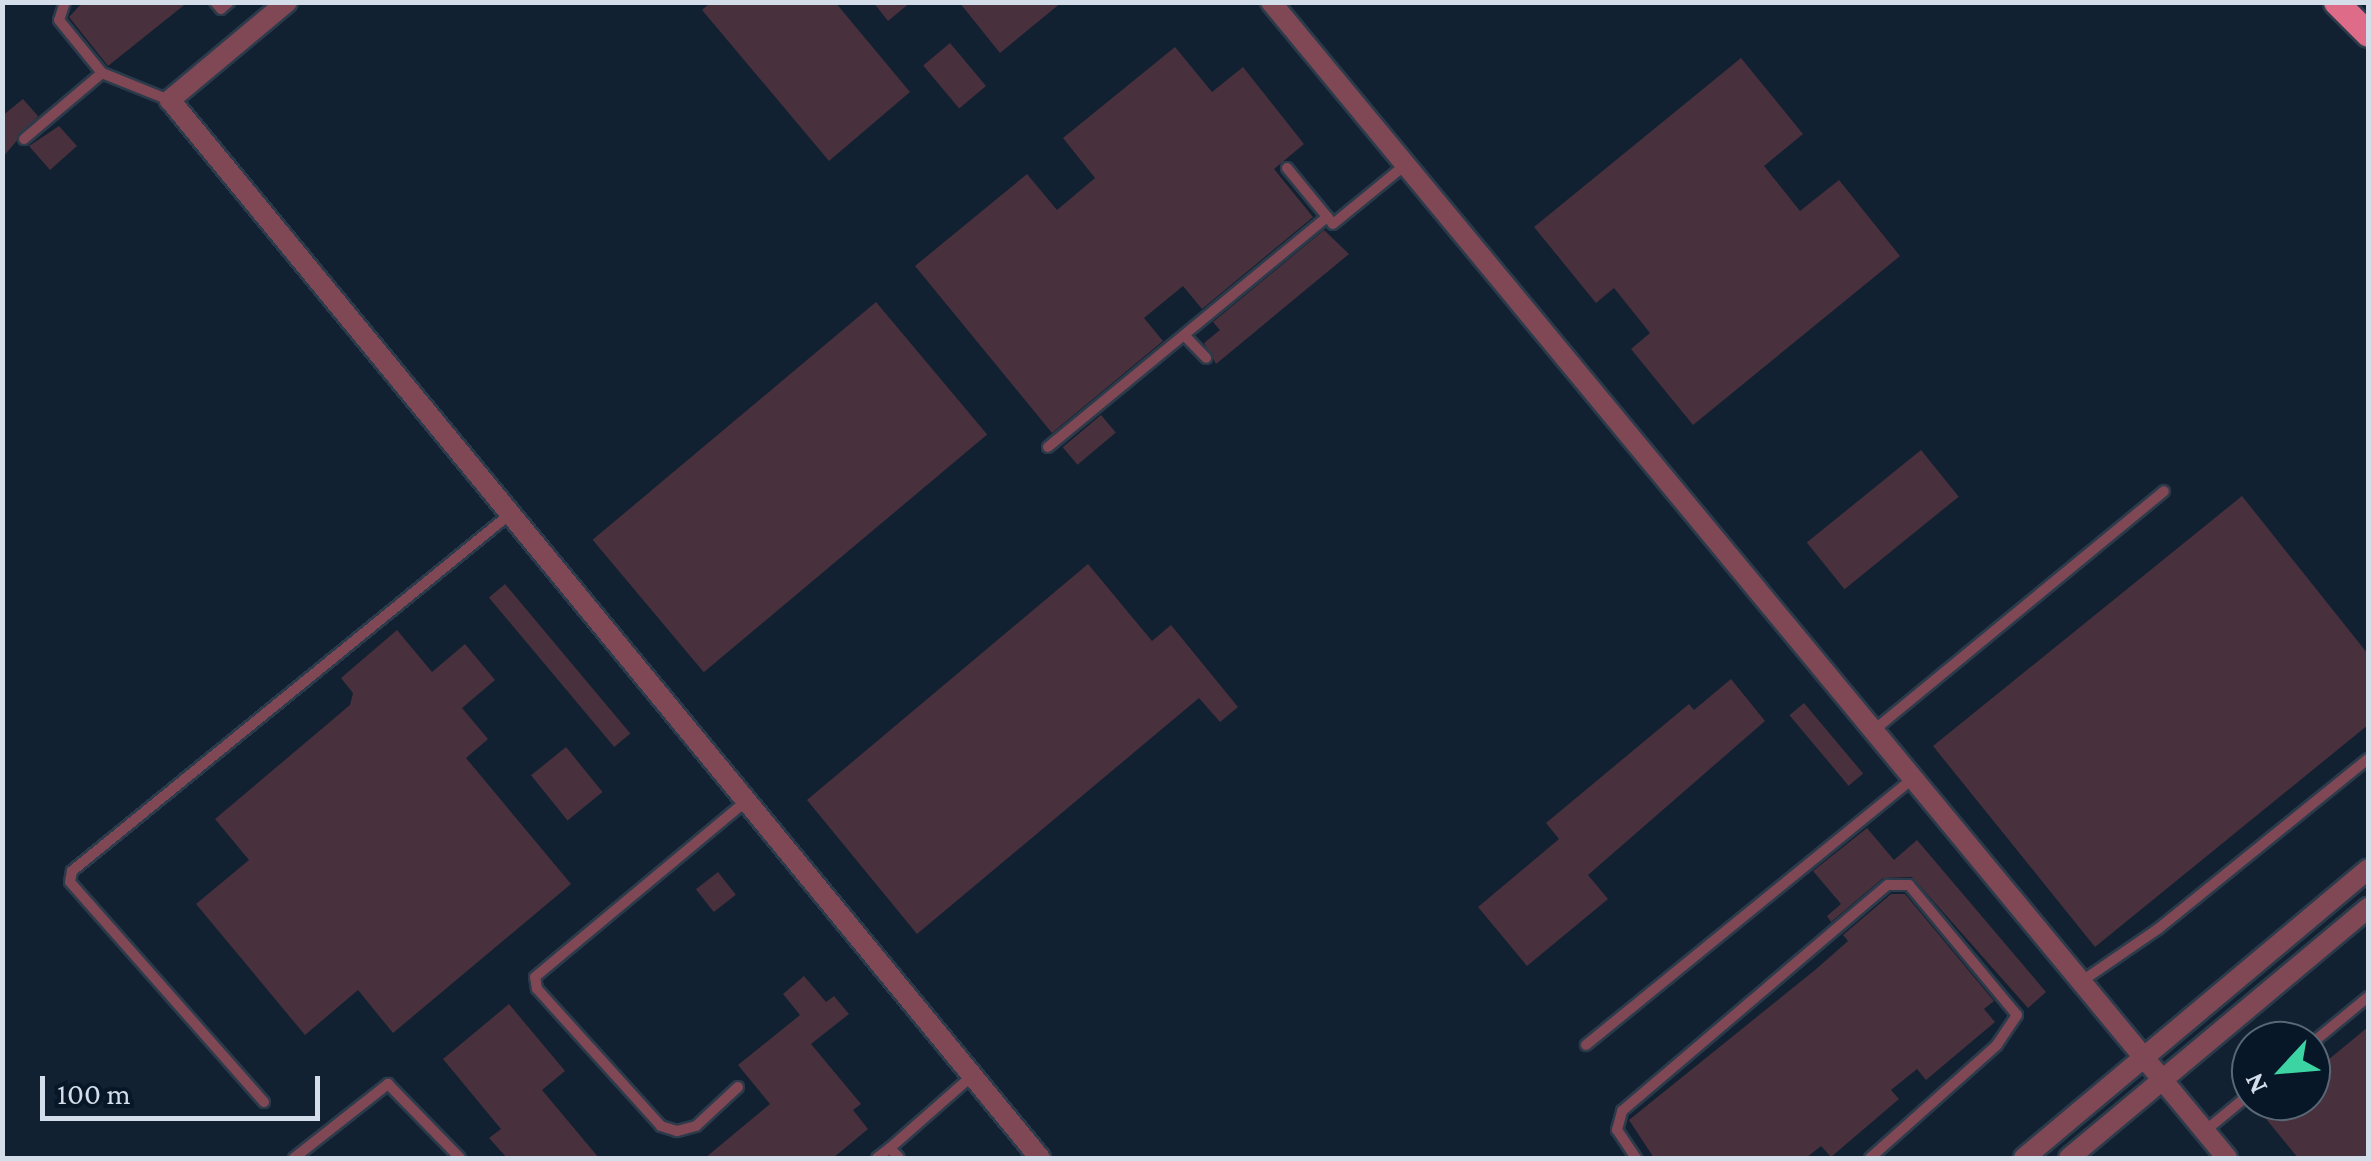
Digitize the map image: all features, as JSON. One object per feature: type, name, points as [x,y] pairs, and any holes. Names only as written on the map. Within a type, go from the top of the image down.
[{"type":"main road","points":[[2336,2],[2368,34]]},
{"type":"street","points":[[287,2],[170,100],[744,803],[1040,1158]]},
{"type":"street","points":[[1271,2],[2226,1158]]},
{"type":"street","points":[[2024,1158],[2368,869]]},
{"type":"street","points":[[2069,1158],[2368,908]]},
{"type":"lane","points":[[65,2],[59,20],[102,73],[170,100]]},
{"type":"lane","points":[[215,2],[220,9],[229,2]]},
{"type":"lane","points":[[24,139],[102,73]]},
{"type":"lane","points":[[1287,168],[1333,224],[1405,165]]},
{"type":"lane","points":[[1048,447],[1328,216]]},
{"type":"lane","points":[[1186,337],[1206,358]]},
{"type":"lane","points":[[1872,732],[2164,492]]},
{"type":"lane","points":[[264,1102],[70,882],[72,871],[510,514]]},
{"type":"lane","points":[[2081,982],[2158,929],[2368,759]]},
{"type":"lane","points":[[1586,1045],[1912,780]]},
{"type":"lane","points":[[738,1087],[696,1126],[676,1131],[661,1126],[537,988],[536,977],[744,803]]},
{"type":"lane","points":[[1636,1158],[1616,1130],[1622,1111],[1888,885],[1909,884],[2017,1015],[1997,1045],[1870,1158]]},
{"type":"lane","points":[[2331,1028],[2368,997]]},
{"type":"lane","points":[[877,1158],[972,1076]]},
{"type":"lane","points":[[294,1158],[388,1084],[460,1158]]},
{"type":"lane","points":[[2204,1132],[2231,1110]]},
{"type":"lane","points":[[890,1148],[899,1158]]},
{"type":"building","points":[[83,2],[188,2],[108,66],[69,17]]},
{"type":"building","points":[[711,2],[835,2],[910,92],[829,161],[702,10]]},
{"type":"building","points":[[873,2],[911,2],[888,21]]},
{"type":"building","points":[[959,2],[1062,2],[1000,53]]},
{"type":"building","points":[[950,43],[986,86],[959,108],[923,65]]},
{"type":"building","points":[[1175,47],[1212,92],[1243,67],[1304,144],[1274,169],[1313,217],[1202,309],[1183,286],[1144,318],[1163,341],[1052,433],[915,266],[1027,174],[1057,210],[1095,178],[1063,138]]},
{"type":"building","points":[[1741,58],[1803,134],[1764,166],[1800,211],[1839,180],[1900,256],[1693,425],[1631,349],[1650,333],[1614,288],[1596,303],[1534,227]]},
{"type":"building","points":[[23,99],[38,116],[2,158],[2,116]]},
{"type":"building","points":[[59,126],[77,146],[50,170],[29,146]]},
{"type":"building","points":[[1324,230],[1349,254],[1216,364],[1204,343],[1220,330],[1213,322]]},
{"type":"building","points":[[876,302],[987,435],[704,672],[593,540]]},
{"type":"building","points":[[1101,415],[1116,433],[1077,465],[1063,447]]},
{"type":"building","points":[[1921,450],[1959,497],[1845,589],[1807,543]]},
{"type":"building","points":[[2242,496],[2368,654],[2368,725],[2095,947],[1933,746]]},
{"type":"building","points":[[1088,564],[1152,641],[1171,625],[1238,707],[1220,722],[1199,698],[917,934],[807,800]]},
{"type":"building","points":[[505,584],[630,733],[614,747],[489,597]]},
{"type":"building","points":[[397,630],[432,672],[465,644],[495,680],[462,708],[488,739],[466,758],[571,884],[393,1033],[358,990],[305,1035],[196,904],[249,860],[215,819],[350,705],[353,693],[341,678]]},
{"type":"building","points":[[1731,679],[1765,721],[1588,875],[1608,899],[1527,966],[1478,907],[1559,839],[1546,823],[1689,704],[1694,710]]},
{"type":"building","points":[[1804,703],[1863,773],[1849,786],[1789,715]]},
{"type":"building","points":[[566,747],[603,792],[568,820],[531,775]]},
{"type":"building","points":[[1867,828],[1894,860],[1917,840],[2046,992],[2028,1008],[1912,877],[1883,878],[1831,922],[1827,916],[1841,904],[1813,871]]},
{"type":"building","points":[[718,872],[736,895],[714,912],[696,889]]},
{"type":"building","points":[[1891,894],[1905,894],[1994,1001],[1984,1009],[1995,1022],[1926,1080],[1917,1069],[1891,1090],[1899,1099],[1831,1157],[1821,1146],[1806,1158],[1654,1158],[1629,1120],[1815,970],[1848,941],[1843,935]]},
{"type":"building","points":[[804,976],[826,1002],[834,996],[849,1014],[811,1044],[861,1104],[853,1110],[868,1129],[833,1158],[705,1158],[770,1104],[738,1065],[800,1015],[783,994]]},
{"type":"building","points":[[509,1004],[565,1071],[542,1090],[599,1158],[507,1158],[489,1138],[501,1129],[443,1059]]},
{"type":"building","points":[[2368,1027],[2368,1158],[2298,1158],[2268,1121],[2331,1121],[2331,1058]]}]
